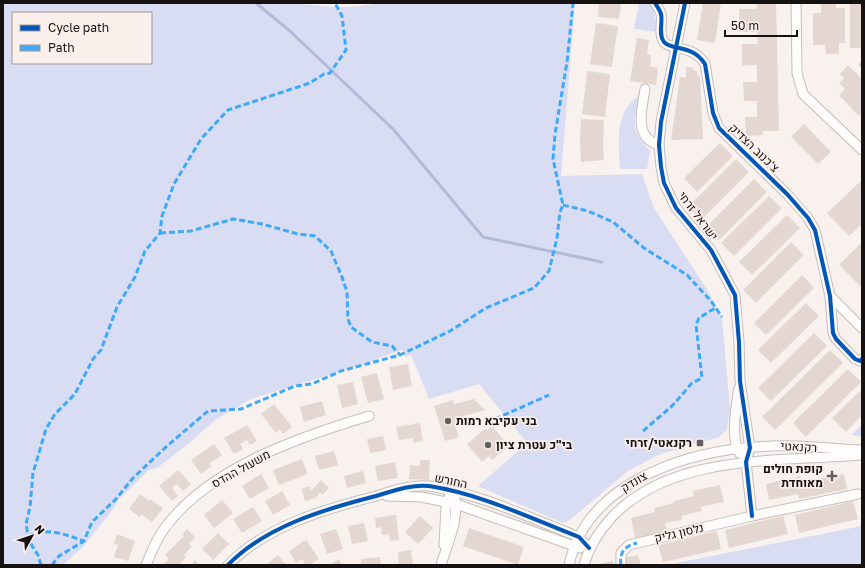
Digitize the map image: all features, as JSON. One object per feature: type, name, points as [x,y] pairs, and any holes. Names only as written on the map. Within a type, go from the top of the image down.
[{"type":"street","points":[[655,3],[661,13],[662,37],[664,42],[676,47]]},
{"type":"street","name":"ישראל זרחי","points":[[685,3],[661,122],[659,145],[664,183],[676,208],[711,250],[734,295],[739,342],[740,380],[750,448],[746,462]]},
{"type":"street","points":[[796,3],[797,73],[801,89],[808,100],[862,150]]},
{"type":"street","name":"צ'כנוב הצדיק","points":[[676,47],[685,48],[701,58],[705,64],[713,112],[717,124],[804,213],[815,230],[830,296]]},
{"type":"street","points":[[645,90],[641,120],[642,130],[647,139],[659,145]]},
{"type":"street","points":[[830,296],[862,328]]},
{"type":"street","points":[[830,296],[833,333],[836,339],[855,358],[860,361],[862,359]]},
{"type":"street","name":"ישראל זרחי","points":[[737,450],[736,417],[740,380]]},
{"type":"street","name":"משעול ההדס","points":[[146,565],[164,530],[187,504],[212,484],[234,470],[290,442],[368,416]]},
{"type":"street","name":"רקנאטי","points":[[737,450],[772,446],[862,450]]},
{"type":"street","points":[[737,450],[746,462],[752,516]]},
{"type":"street","name":"צונדק","points":[[569,565],[574,547],[579,537],[608,500],[624,487],[638,479],[682,460],[737,450]]},
{"type":"street","name":"רקנאטי","points":[[746,462],[862,454]]},
{"type":"street","name":"צונדק","points":[[584,565],[590,548],[603,528],[618,511],[645,492],[687,474],[716,466],[746,462]]},
{"type":"street","name":"החורש","points":[[228,565],[259,541],[279,530],[327,510],[417,486],[453,491],[488,501],[579,537],[590,548]]},
{"type":"street","points":[[442,563],[453,491]]},
{"type":"street","name":"נלסון גליק","points":[[621,562],[621,553],[625,548],[637,543],[752,516],[858,494]]},
{"type":"street","name":"החורש","points":[[376,496],[410,496],[451,503],[502,519],[574,547],[590,548]]},
{"type":"shaded area","points":[[3,3],[321,3],[302,4],[340,7],[378,3],[575,3],[561,176],[642,174],[654,208],[708,291],[722,317],[730,410],[727,429],[719,437],[658,455],[628,471],[571,519],[563,523],[478,486],[527,443],[479,384],[429,399],[411,355],[405,357],[404,351],[401,350],[361,365],[251,399],[215,420],[188,444],[157,468],[149,470],[118,500],[114,508],[83,547],[63,565],[3,565]]},
{"type":"shaded area","points":[[639,3],[649,3],[655,17],[656,32],[634,29]]},
{"type":"shaded area","points":[[638,97],[635,114],[635,126],[639,137],[650,151],[647,169],[620,169],[619,139],[621,120],[630,103]]},
{"type":"shaded area","points":[[862,425],[862,436],[851,435]]},
{"type":"shaded area","points":[[862,526],[862,565],[666,565]]},
{"type":"building","points":[[599,3],[621,3],[619,19],[598,17]]},
{"type":"building","points":[[703,3],[721,3],[715,43],[697,40]]},
{"type":"building","points":[[757,3],[776,3],[779,131],[763,131],[763,135],[746,136],[745,117],[757,117],[757,101],[744,101],[743,82],[757,82],[757,65],[742,66],[742,44],[758,44],[757,32],[739,32],[739,9],[757,9]]},
{"type":"building","points":[[821,3],[836,3],[836,8],[845,8],[845,43],[839,43],[839,54],[826,54],[825,45],[813,45],[813,13],[821,13]]},
{"type":"building","points":[[850,3],[862,3],[862,48],[850,48]]},
{"type":"building","points":[[596,23],[618,26],[612,67],[590,64]]},
{"type":"building","points":[[637,38],[649,40],[647,54],[651,55],[650,66],[658,68],[656,85],[630,81]]},
{"type":"building","points":[[862,60],[862,69],[858,65]]},
{"type":"building","points":[[848,65],[862,79],[862,113],[859,116],[839,95],[845,89],[839,83],[844,78],[840,74]]},
{"type":"building","points":[[686,67],[691,67],[697,72],[700,78],[703,139],[671,140],[680,77],[686,78]]},
{"type":"building","points":[[587,71],[610,74],[605,117],[582,114]]},
{"type":"building","points":[[581,119],[604,120],[604,160],[581,162]]},
{"type":"building","points":[[804,124],[831,152],[818,164],[791,137]]},
{"type":"building","points":[[720,143],[733,156],[697,192],[684,178]]},
{"type":"building","points":[[736,159],[749,172],[701,220],[688,207]]},
{"type":"building","points":[[754,179],[767,192],[719,240],[706,227]]},
{"type":"building","points":[[862,180],[862,224],[849,236],[827,213]]},
{"type":"building","points":[[769,196],[782,208],[734,256],[721,243]]},
{"type":"building","points":[[787,215],[800,228],[752,275],[739,262]]},
{"type":"building","points":[[791,242],[804,255],[756,303],[743,290]]},
{"type":"building","points":[[862,242],[862,286],[861,287],[839,265]]},
{"type":"building","points":[[802,275],[814,288],[766,335],[754,323]]},
{"type":"building","points":[[806,303],[819,316],[771,363],[758,350]]},
{"type":"building","points":[[814,333],[827,346],[771,401],[758,388]]},
{"type":"building","points":[[830,350],[843,363],[775,430],[762,417]]},
{"type":"building","points":[[408,364],[412,386],[393,390],[389,367]]},
{"type":"building","points":[[848,369],[861,382],[806,437],[793,423]]},
{"type":"building","points":[[377,373],[384,399],[368,403],[361,377]]},
{"type":"building","points":[[353,382],[358,404],[342,408],[337,385]]},
{"type":"building","points":[[862,389],[862,415],[846,432],[832,418]]},
{"type":"building","name":"בני עקיבא רמות","points":[[474,399],[485,410],[460,417],[455,425],[459,437],[445,441],[434,406],[453,400],[454,404]]},
{"type":"building","points":[[322,401],[326,415],[304,422],[300,407]]},
{"type":"building","points":[[274,404],[292,427],[283,434],[280,429],[276,433],[261,414]]},
{"type":"building","points":[[420,423],[423,441],[414,443],[413,438],[399,440],[396,427]]},
{"type":"building","points":[[247,425],[257,441],[250,445],[247,440],[240,444],[243,449],[234,454],[224,438]]},
{"type":"building","name":"בי\"כ עטרת ציון","points":[[492,426],[509,446],[492,460],[489,456],[482,462],[467,444],[486,428],[487,430]]},
{"type":"building","points":[[383,436],[386,450],[370,453],[367,439]]},
{"type":"building","points":[[214,444],[222,455],[210,463],[212,466],[201,474],[191,460]]},
{"type":"building","points":[[334,451],[338,465],[319,470],[315,456]]},
{"type":"building","points":[[302,459],[308,474],[279,485],[273,470]]},
{"type":"building","points":[[420,460],[430,460],[429,480],[409,479],[410,465],[419,466]]},
{"type":"building","points":[[395,462],[398,478],[378,481],[375,466]]},
{"type":"building","points":[[178,470],[191,484],[183,491],[177,484],[172,488],[178,496],[172,501],[159,486]]},
{"type":"building","points":[[363,471],[366,483],[347,488],[344,476]]},
{"type":"building","points":[[261,474],[269,488],[250,499],[242,486]]},
{"type":"building","points":[[844,474],[847,489],[799,499],[798,494],[769,500],[766,484],[800,476],[801,482]]},
{"type":"building","points":[[321,480],[329,488],[322,495],[320,492],[316,498],[305,501],[302,489],[310,486],[311,491]]},
{"type":"building","points":[[720,485],[724,502],[701,507],[702,511],[681,516],[682,520],[665,523],[667,531],[635,538],[631,518],[655,512],[654,508],[694,496],[693,491]]},
{"type":"building","points":[[282,491],[290,505],[273,515],[265,501]]},
{"type":"building","points":[[140,494],[149,501],[150,499],[163,508],[152,522],[141,514],[140,517],[129,509]]},
{"type":"building","points":[[222,500],[233,513],[214,528],[204,515]]},
{"type":"building","points":[[853,501],[858,519],[799,533],[795,515]]},
{"type":"building","points":[[253,507],[262,521],[242,533],[233,519]]},
{"type":"building","points":[[396,515],[399,540],[390,541],[389,534],[382,535],[381,527],[376,528],[375,518]]},
{"type":"building","points":[[420,516],[433,528],[418,544],[405,532]]},
{"type":"building","points":[[783,516],[788,534],[729,548],[725,530]]},
{"type":"building","points":[[364,523],[368,541],[352,544],[348,526]]},
{"type":"building","points":[[469,528],[524,547],[518,565],[463,546]]},
{"type":"building","points":[[187,529],[195,537],[189,544],[192,546],[184,555],[186,557],[179,565],[162,565],[169,559],[165,555],[184,536],[182,535]]},
{"type":"building","points":[[336,529],[343,549],[327,554],[320,534]]},
{"type":"building","points":[[717,531],[721,549],[663,562],[658,545]]},
{"type":"building","points":[[218,533],[229,544],[213,560],[202,549]]},
{"type":"building","points":[[117,534],[135,541],[128,561],[114,557],[118,545],[114,544]]},
{"type":"building","points":[[306,540],[319,559],[310,565],[306,565],[302,559],[296,563],[289,551]]},
{"type":"building","points":[[411,550],[413,565],[399,565],[398,552]]},
{"type":"building","points":[[278,555],[286,565],[266,565]]},
{"type":"building","points":[[638,555],[641,565],[624,565],[623,558]]},
{"type":"building","points":[[380,557],[381,565],[361,565],[361,559]]},
{"type":"building","points":[[339,559],[342,565],[329,565]]},
{"type":"building","points":[[195,560],[200,565],[191,565]]},
{"type":"building","points":[[613,561],[614,565],[599,565],[599,564]]},
{"type":"waterway","points":[[256,3],[291,32],[393,129],[483,237],[602,262]]},
{"type":"marked path","points":[[41,565],[38,555],[29,541],[26,524],[30,507],[33,473],[46,429],[55,414],[75,394],[93,359],[101,350],[117,307],[135,277],[145,251],[160,233],[162,216],[174,184],[201,139],[228,110],[310,83],[324,74],[330,73],[346,50],[342,16],[335,3]]},
{"type":"marked path","points":[[52,565],[59,556],[84,541],[92,522],[116,499],[133,478],[167,446],[208,411],[241,409],[295,386],[312,384],[341,371],[400,355],[450,331],[486,308],[534,288],[549,271],[557,238],[560,212],[563,205],[553,159],[555,134],[567,62],[573,3]]},
{"type":"marked path","points":[[563,205],[588,211],[613,222],[644,248],[687,275],[711,301],[722,317]]},
{"type":"marked path","points":[[160,233],[191,231],[233,219],[262,224],[298,234],[315,236],[331,251],[342,277],[347,292],[348,319],[351,327],[372,342],[392,346],[400,355]]},
{"type":"marked path","points":[[643,431],[672,406],[692,383],[702,378],[696,325],[699,318],[715,308]]},
{"type":"marked path","points":[[495,419],[549,395]]},
{"type":"marked path","points":[[28,537],[42,532],[49,532],[63,534],[84,541]]},
{"type":"marked path","points":[[621,565],[621,556],[624,550],[637,543]]},
{"type":"cycle path","points":[[655,3],[661,14],[661,36],[664,42],[668,45],[694,53],[705,64],[713,113],[719,128],[787,194],[808,218],[815,230],[830,296],[833,333],[836,339],[855,359],[860,361],[862,359]]},
{"type":"cycle path","points":[[685,3],[661,122],[659,145],[661,167],[664,183],[676,208],[711,250],[735,295],[739,342],[740,381],[750,448],[746,462],[752,516]]},
{"type":"cycle path","points":[[228,565],[243,551],[260,540],[278,529],[297,521],[317,513],[395,490],[422,486],[448,490],[505,507],[579,537],[589,548]]},
{"type":"place","name":"בני עקיבא רמות","points":[[448,421]]},
{"type":"place","name":"רקנאטי/זרחי","points":[[700,443]]},
{"type":"place","name":"בי\"כ עטרת ציון","points":[[488,445]]},
{"type":"place","name":"קופת חולים מאוחדת","points":[[832,476]]}]
